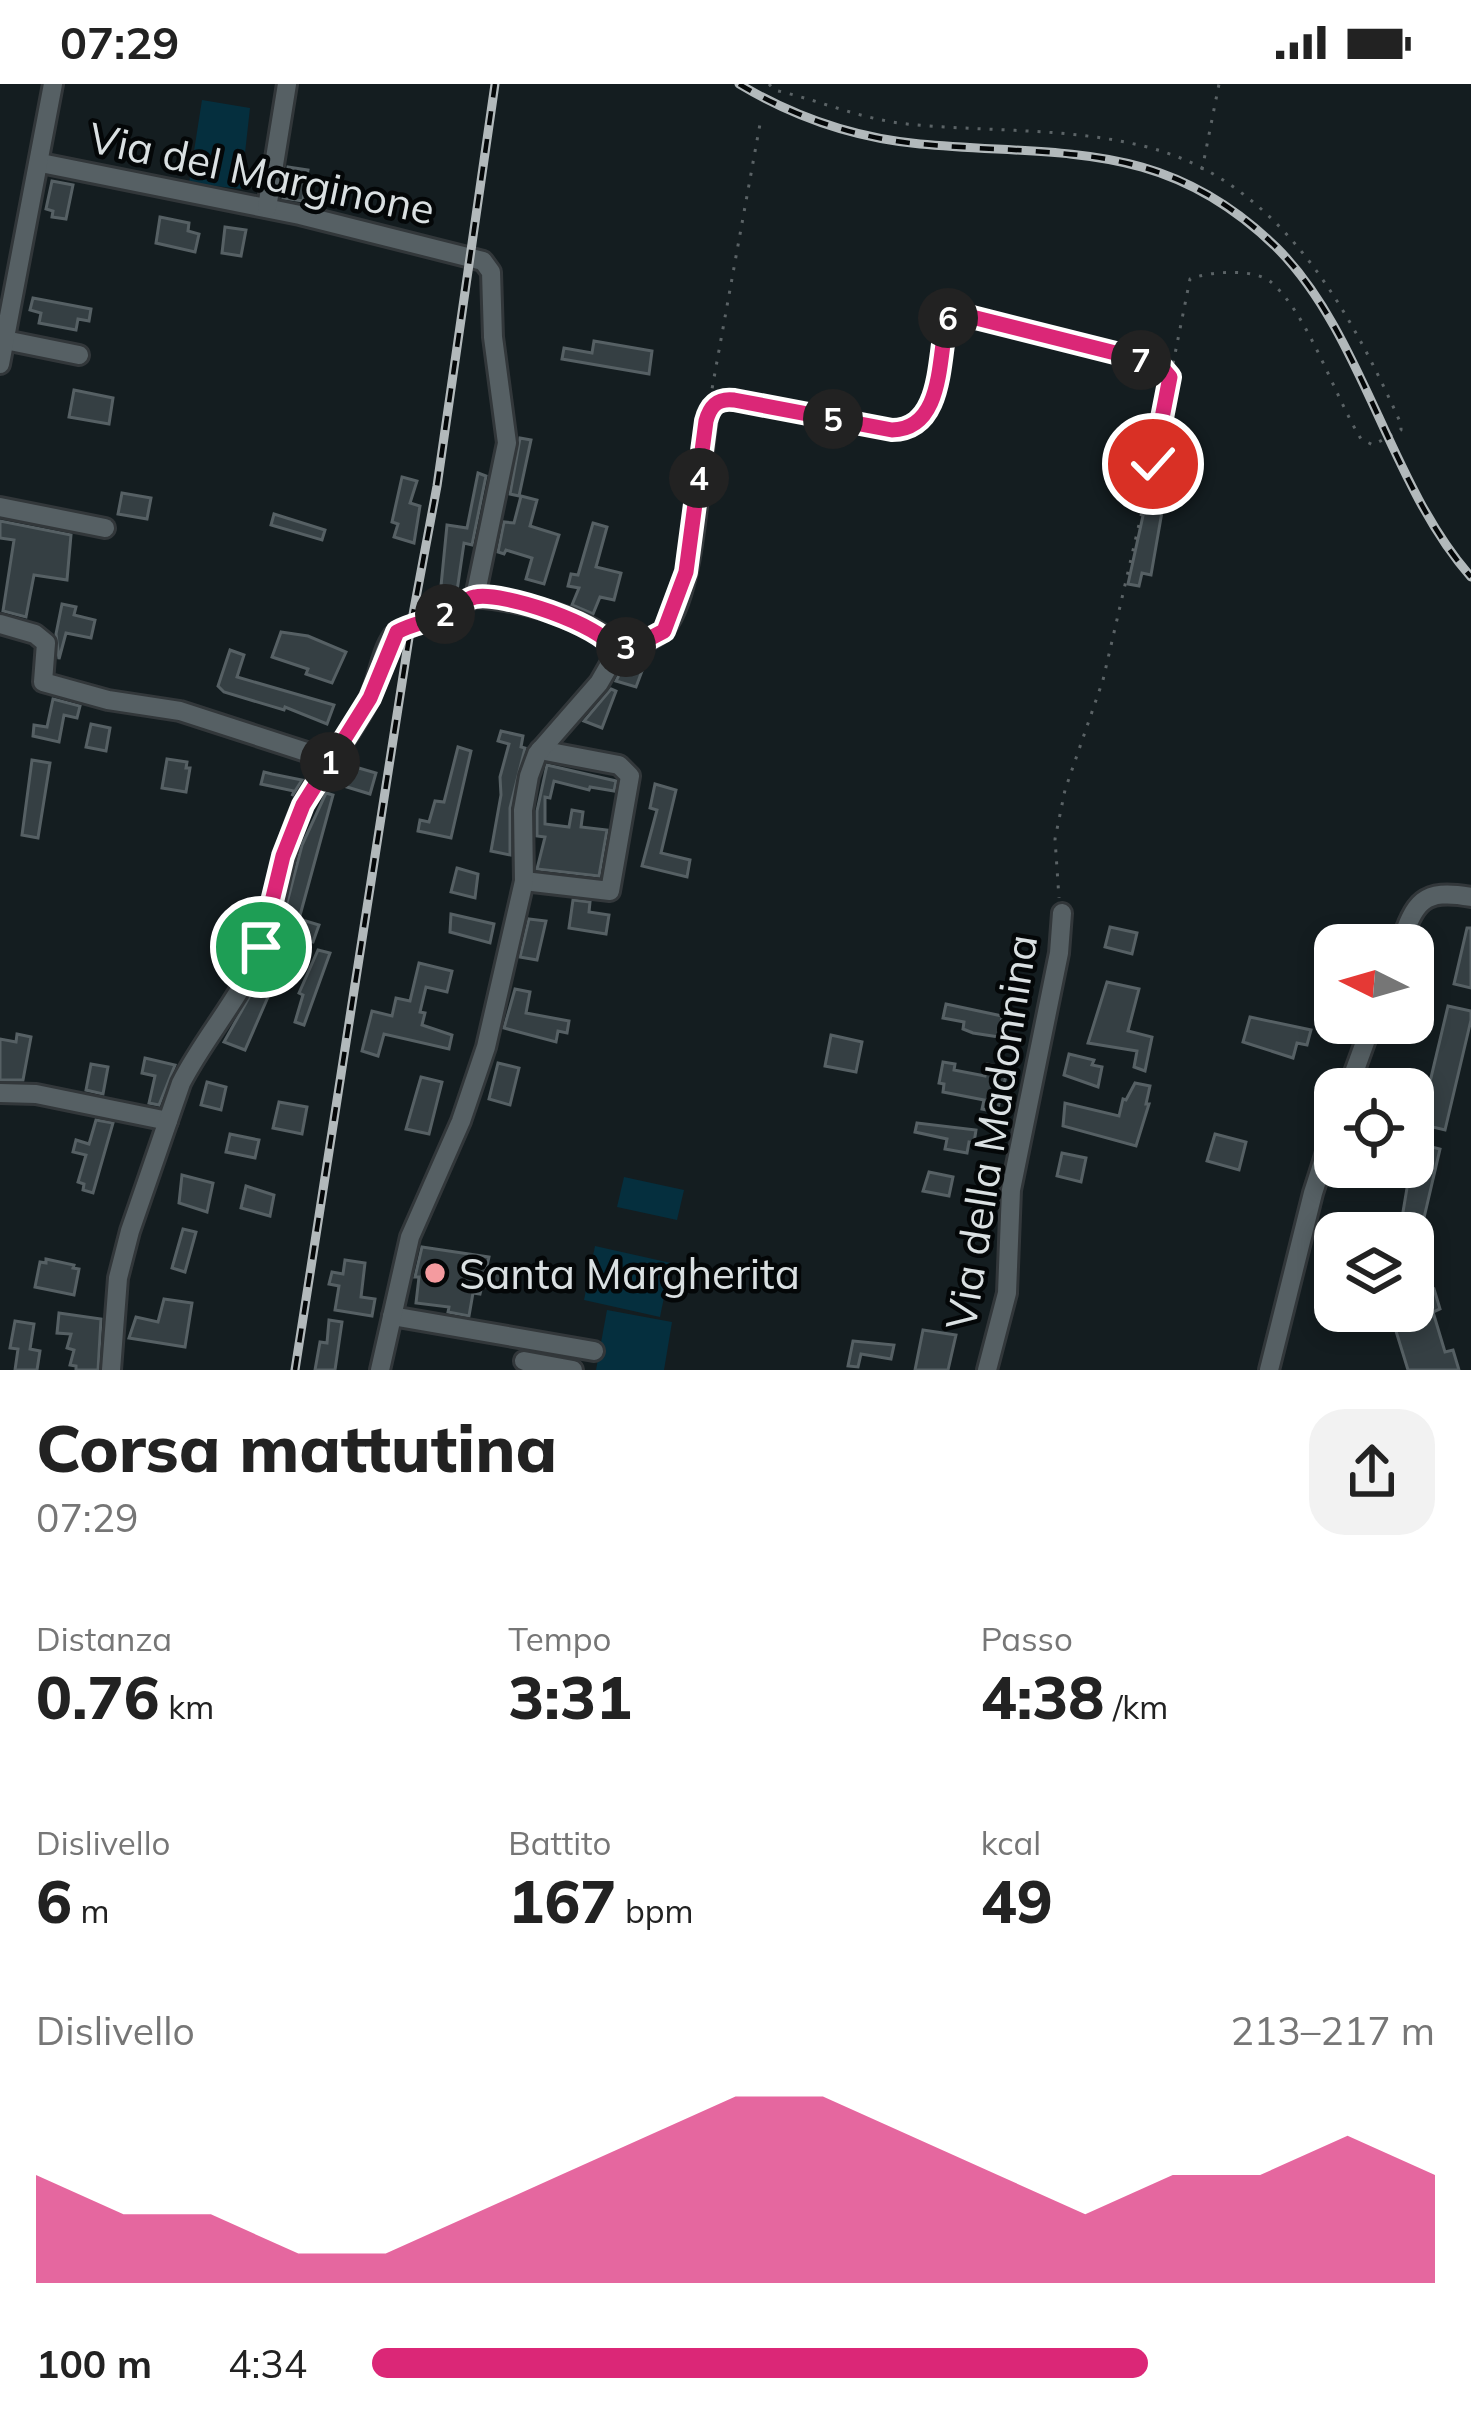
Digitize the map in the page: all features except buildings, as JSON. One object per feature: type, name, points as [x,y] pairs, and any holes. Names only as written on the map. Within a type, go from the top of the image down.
[{"type":"street","name":"Via del Marginone","points":[[0,364],[53,84]]},
{"type":"street","points":[[267,208],[287,84]]},
{"type":"street","name":"Via del Marginone","points":[[41,163],[267,208],[483,261],[491,272],[497,371],[506,420],[504,465],[475,597]]},
{"type":"street","points":[[4,340],[79,355]]},
{"type":"street","points":[[614,650],[664,631],[675,608],[686,572],[708,414]]},
{"type":"street","points":[[0,507],[105,528]]},
{"type":"street","points":[[111,1370],[118,1278],[168,1121],[193,1060],[239,995],[261,947],[283,856],[303,805],[370,698],[392,637],[402,628],[440,616],[475,597],[534,608],[590,627],[604,635],[614,650],[610,667],[541,749],[529,776],[523,811],[524,881],[478,1078],[410,1237],[380,1370]]},
{"type":"street","points":[[0,624],[35,634],[46,643],[43,682],[179,712],[331,760]]},
{"type":"street","points":[[524,881],[610,891],[629,776],[619,765],[541,749]]},
{"type":"street","points":[[1408,924],[1425,898],[1471,897]]},
{"type":"street","name":"Via della Madonnina","points":[[987,1370],[1006,1293],[1011,1190],[1059,953],[1062,914]]},
{"type":"street","points":[[0,1093],[36,1094],[168,1121]]},
{"type":"street","points":[[1269,1370],[1315,1188]]},
{"type":"street","points":[[392,1316],[594,1351]]},
{"type":"street","points":[[524,1361],[573,1370]]},
{"type":"path","points":[[770,84],[774,91],[846,114],[906,124],[1027,130],[1140,145],[1174,154],[1202,170],[1219,84]]},
{"type":"path","points":[[708,414],[760,124]]},
{"type":"path","name":"Via della Madonnina","points":[[1062,914],[1054,871],[1055,838],[1065,790],[1102,680],[1190,279],[1210,274],[1270,281],[1294,311],[1361,439],[1373,445],[1401,430],[1356,327],[1328,284],[1253,200],[1202,170]]},
{"type":"path","points":[[708,414],[711,406],[725,399],[892,430],[912,428],[927,413],[947,319],[960,314],[1159,364],[1170,377]]},
{"type":"shaded area","points":[[202,100],[250,108],[241,189],[189,183]]},
{"type":"shaded area","points":[[624,1177],[684,1190],[677,1220],[617,1207]]},
{"type":"shaded area","points":[[595,1246],[671,1263],[660,1317],[584,1300]]},
{"type":"shaded area","points":[[607,1310],[672,1322],[664,1370],[596,1370]]},
{"type":"railway","points":[[295,1370],[411,625],[437,486],[495,84]]},
{"type":"railway","points":[[739,84],[804,116],[872,137],[1066,154],[1152,170],[1194,187],[1235,212],[1277,248],[1307,283],[1355,365],[1418,498],[1471,577]]},
{"type":"place","name":"Santa Margherita","points":[[435,1273]]},
{"type":"route","points":[[261,947],[283,856],[303,805],[370,698],[392,637],[402,628],[440,616],[475,597],[534,608],[590,627],[604,635],[614,650],[664,631],[686,572],[706,421],[718,401],[734,400],[892,430],[912,428],[927,413],[947,319],[960,314],[1159,364],[1170,377],[1153,464]]}]
